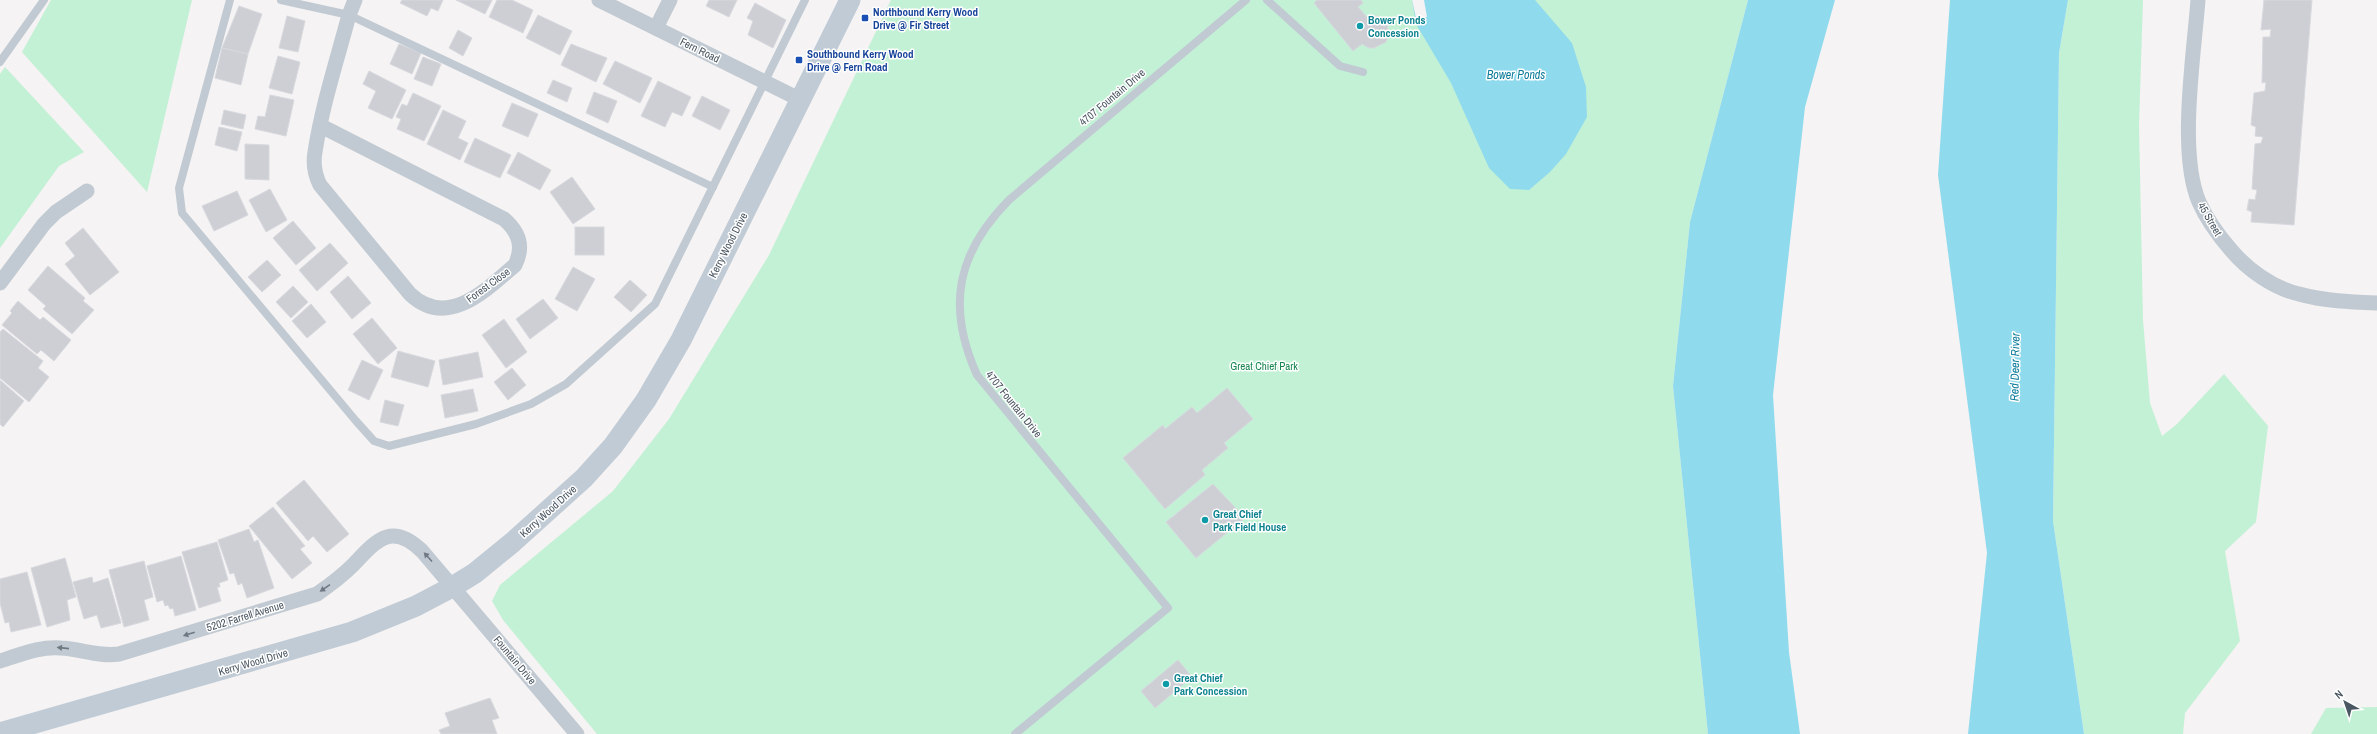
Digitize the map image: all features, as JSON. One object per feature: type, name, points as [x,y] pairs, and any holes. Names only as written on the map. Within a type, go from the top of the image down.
[{"type":"street","name":"Forest Close","points":[[321,126],[504,219],[517,234],[520,242],[519,257],[515,265],[472,298],[453,308],[432,309],[416,300],[325,192],[316,178],[315,153],[321,126],[349,16],[355,0]]},
{"type":"street","name":"Fern Road","points":[[599,0],[801,100]]},
{"type":"street","points":[[656,28],[670,0]]},
{"type":"street","name":"Kerry Wood Drive","points":[[1,732],[318,644],[396,615],[454,586],[475,573],[513,542],[584,478],[613,446],[646,400],[681,340],[850,0]]},
{"type":"street","name":"45 Street","points":[[2198,0],[2189,128],[2189,155],[2193,181],[2199,202],[2209,222],[2239,259],[2254,272],[2276,285],[2297,294],[2316,298],[2377,303]]},
{"type":"street","points":[[0,283],[44,224],[56,212],[87,191]]},
{"type":"street","name":"5202 Farrell Avenue","points":[[0,661],[45,648],[62,648],[106,656],[119,654],[317,594],[334,582],[379,539],[392,536],[404,538],[415,543],[454,586]]},
{"type":"street","name":"Fountain Drive","points":[[454,586],[577,734]]},
{"type":"lane","points":[[0,62],[44,0]]},
{"type":"lane","points":[[230,0],[180,188],[182,213],[277,329],[374,441],[389,446],[476,424],[531,404],[566,384],[655,304],[805,0]]},
{"type":"lane","points":[[281,0],[349,16],[713,187]]},
{"type":"lane","name":"4707 Fountain Drive","points":[[1015,734],[1168,608],[976,375],[962,331],[960,308],[966,264],[972,248],[982,230],[1009,200],[1246,0]]},
{"type":"lane","points":[[1267,0],[1340,66],[1363,72]]},
{"type":"green space","points":[[51,0],[192,0],[147,192],[22,52]]},
{"type":"green space","name":"Great Chief Park","points":[[891,0],[1748,0],[1690,222],[1673,386],[1708,734],[597,734],[503,620],[492,601],[500,585],[613,491],[669,419],[769,255]]},
{"type":"green space","points":[[2068,0],[2143,0],[2139,125],[2143,320],[2150,403],[2162,436],[2177,424],[2224,374],[2268,426],[2256,522],[2225,551],[2240,641],[2185,713],[2183,734],[2084,734],[2053,521],[2059,53]]},
{"type":"green space","points":[[5,67],[84,152],[59,166],[0,248],[0,74]]},
{"type":"green space","points":[[2377,707],[2377,734],[2311,734],[2326,708]]},
{"type":"water","name":"Bower Ponds","points":[[1412,0],[1535,0],[1572,43],[1586,87],[1587,117],[1566,154],[1550,172],[1529,190],[1510,189],[1489,168],[1451,83],[1416,24]]},
{"type":"water","points":[[1748,0],[1835,0],[1805,107],[1773,395],[1789,652],[1800,734],[1708,734],[1673,386],[1690,222]]},
{"type":"water","name":"Red Deer River","points":[[1950,0],[2068,0],[2059,53],[2053,521],[2084,734],[1968,734],[1987,553],[1938,175]]},
{"type":"pier","points":[[1412,0],[1424,0],[1427,17],[1416,18]]},
{"type":"building","points":[[402,0],[443,0],[438,11],[431,8],[427,16],[400,3]]},
{"type":"building","points":[[456,0],[492,0],[485,14]]},
{"type":"building","points":[[497,0],[512,0],[533,10],[523,33],[489,17]]},
{"type":"building","points":[[709,0],[737,0],[729,17],[706,6]]},
{"type":"building","name":"Bower Ponds Concession","points":[[1317,0],[1361,0],[1363,3],[1358,7],[1367,17],[1378,16],[1387,24],[1389,33],[1386,42],[1374,48],[1369,48],[1362,44],[1353,51],[1314,3]]},
{"type":"building","points":[[2264,0],[2312,0],[2294,225],[2251,222],[2252,212],[2247,210],[2249,199],[2255,200],[2257,190],[2252,189],[2255,144],[2261,143],[2263,137],[2255,136],[2256,127],[2251,125],[2254,93],[2265,91],[2266,82],[2262,83],[2263,37],[2270,37],[2271,29],[2261,30]]},
{"type":"building","points":[[755,3],[786,20],[773,48],[748,35],[753,21],[747,18]]},
{"type":"building","points":[[239,6],[262,14],[248,54],[222,48]]},
{"type":"building","points":[[538,15],[572,31],[560,55],[526,38]]},
{"type":"building","points":[[287,16],[305,21],[298,52],[279,48]]},
{"type":"building","points":[[458,30],[472,38],[463,56],[449,48]]},
{"type":"building","points":[[399,44],[421,53],[412,74],[390,64]]},
{"type":"building","points":[[571,44],[607,58],[596,82],[561,65]]},
{"type":"building","points":[[222,48],[248,54],[241,85],[215,78]]},
{"type":"building","points":[[278,56],[300,62],[292,94],[269,88]]},
{"type":"building","points":[[423,57],[441,64],[432,86],[414,79]]},
{"type":"building","points":[[615,61],[652,78],[640,103],[603,84]]},
{"type":"building","points":[[369,71],[406,90],[392,119],[368,108],[376,91],[363,84]]},
{"type":"building","points":[[553,80],[572,88],[567,102],[547,93]]},
{"type":"building","points":[[658,81],[691,97],[682,116],[672,112],[665,127],[641,116]]},
{"type":"building","points":[[594,92],[617,101],[608,123],[586,113]]},
{"type":"building","points":[[413,93],[441,106],[424,141],[397,129],[401,119],[396,117],[402,104],[407,106]]},
{"type":"building","points":[[270,95],[294,100],[286,136],[255,129],[258,116],[265,117]]},
{"type":"building","points":[[702,96],[730,110],[720,130],[692,116]]},
{"type":"building","points":[[512,103],[538,114],[528,137],[502,126]]},
{"type":"building","points":[[224,110],[246,115],[243,129],[221,124]]},
{"type":"building","points":[[443,110],[466,121],[458,138],[468,143],[460,160],[427,144]]},
{"type":"building","points":[[219,127],[242,132],[237,151],[215,145]]},
{"type":"building","points":[[475,138],[511,155],[500,178],[464,162]]},
{"type":"building","points":[[245,144],[269,145],[269,180],[245,179]]},
{"type":"building","points":[[518,152],[551,170],[540,190],[507,173]]},
{"type":"building","points":[[572,177],[595,209],[573,224],[550,192]]},
{"type":"building","points":[[270,189],[287,220],[266,232],[249,200]]},
{"type":"building","points":[[237,191],[248,215],[214,231],[202,206]]},
{"type":"building","points":[[293,221],[316,248],[296,265],[273,238]]},
{"type":"building","points":[[575,227],[604,227],[604,255],[575,255]]},
{"type":"building","points":[[83,228],[119,272],[90,295],[65,264],[75,256],[65,243]]},
{"type":"building","points":[[330,243],[348,263],[317,291],[299,270]]},
{"type":"building","points":[[267,260],[281,275],[262,292],[248,277]]},
{"type":"building","points":[[48,266],[85,298],[83,301],[94,310],[72,334],[43,309],[46,306],[28,290]]},
{"type":"building","points":[[573,267],[595,279],[577,311],[555,299]]},
{"type":"building","points":[[348,276],[371,303],[352,319],[330,292]]},
{"type":"building","points":[[630,280],[647,295],[631,312],[614,297]]},
{"type":"building","points":[[293,286],[308,302],[291,318],[276,302]]},
{"type":"building","points":[[543,299],[558,318],[530,339],[516,319]]},
{"type":"building","points":[[18,301],[40,320],[43,317],[71,340],[54,361],[41,350],[37,354],[2,325],[12,313],[10,311]]},
{"type":"building","points":[[311,304],[326,322],[307,338],[292,321]]},
{"type":"building","points":[[372,318],[397,348],[378,364],[353,334]]},
{"type":"building","points":[[504,319],[527,352],[506,368],[482,335]]},
{"type":"building","points":[[3,329],[43,361],[38,368],[49,377],[29,402],[0,378],[0,332]]},
{"type":"building","points":[[398,351],[435,361],[428,387],[391,377]]},
{"type":"building","points":[[478,352],[483,377],[443,385],[439,360]]},
{"type":"building","points":[[362,360],[383,370],[369,400],[348,390]]},
{"type":"building","points":[[512,368],[526,385],[508,400],[494,382]]},
{"type":"building","points":[[0,380],[24,401],[3,427],[0,424]]},
{"type":"building","points":[[1227,388],[1253,419],[1224,443],[1228,448],[1202,470],[1205,475],[1165,509],[1123,458],[1163,425],[1165,429],[1192,407],[1197,413]]},
{"type":"building","points":[[473,389],[478,411],[445,418],[441,395]]},
{"type":"building","points":[[385,400],[404,405],[398,426],[380,422]]},
{"type":"building","points":[[304,480],[349,534],[327,552],[313,536],[308,541],[276,503]]},
{"type":"building","name":"Great Chief Park Field House","points":[[1213,484],[1245,518],[1196,558],[1166,522]]},
{"type":"building","points":[[273,507],[305,546],[300,549],[312,563],[292,579],[249,526]]},
{"type":"building","points":[[249,529],[254,542],[258,540],[274,588],[247,598],[242,583],[238,585],[234,573],[230,574],[218,540]]},
{"type":"building","points":[[217,542],[228,580],[219,583],[220,587],[217,587],[221,601],[199,608],[182,552]]},
{"type":"building","points":[[181,556],[196,610],[175,616],[173,608],[170,609],[168,605],[165,606],[163,600],[157,602],[147,566]]},
{"type":"building","points":[[65,558],[76,597],[67,600],[70,620],[47,627],[31,568]]},
{"type":"building","points":[[144,561],[153,597],[144,600],[149,620],[124,627],[109,570]]},
{"type":"building","points":[[27,572],[41,625],[11,632],[9,622],[5,623],[0,603],[0,579]]},
{"type":"building","points":[[92,577],[93,583],[108,578],[121,623],[101,628],[97,615],[84,619],[73,582]]},
{"type":"building","name":"Great Chief Park Concession","points":[[1178,660],[1192,677],[1155,708],[1141,691]]},
{"type":"building","points":[[490,698],[499,718],[492,720],[497,734],[441,734],[439,730],[450,726],[445,713]]},
{"type":"place","name":"Northbound Kerry Wood Drive @ Fir Street","points":[[865,18]]},
{"type":"place","name":"Bower Ponds Concession","points":[[1360,26]]},
{"type":"place","name":"Southbound Kerry Wood Drive @ Fern Road","points":[[799,60]]},
{"type":"place","name":"Great Chief Park Field House","points":[[1205,520]]},
{"type":"place","name":"Great Chief Park Concession","points":[[1166,684]]}]
